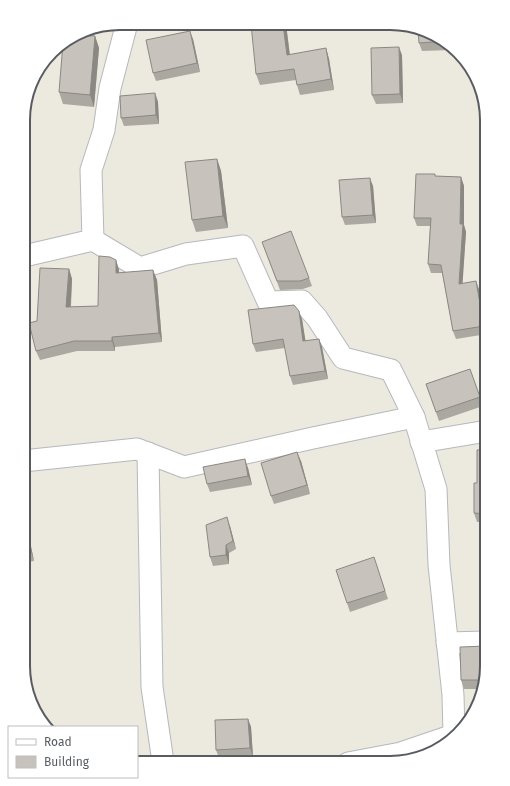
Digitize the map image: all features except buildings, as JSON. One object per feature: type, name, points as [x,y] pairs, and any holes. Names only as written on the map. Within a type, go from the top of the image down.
[{"type":"street","points":[[93,240],[91,170],[104,130],[110,88],[125,30]]},
{"type":"street","points":[[30,255],[93,240],[140,268],[186,254],[243,246],[268,302],[302,301],[317,318],[344,358],[391,370],[414,417],[436,489],[439,565],[453,695],[454,729]]},
{"type":"street","points":[[30,460],[137,449],[184,467],[414,417]]},
{"type":"street","points":[[421,442],[480,432]]},
{"type":"street","points":[[148,453],[152,687],[162,756]]},
{"type":"street","points":[[447,643],[480,642]]},
{"type":"street","points":[[385,756],[401,753],[443,739]]}]
